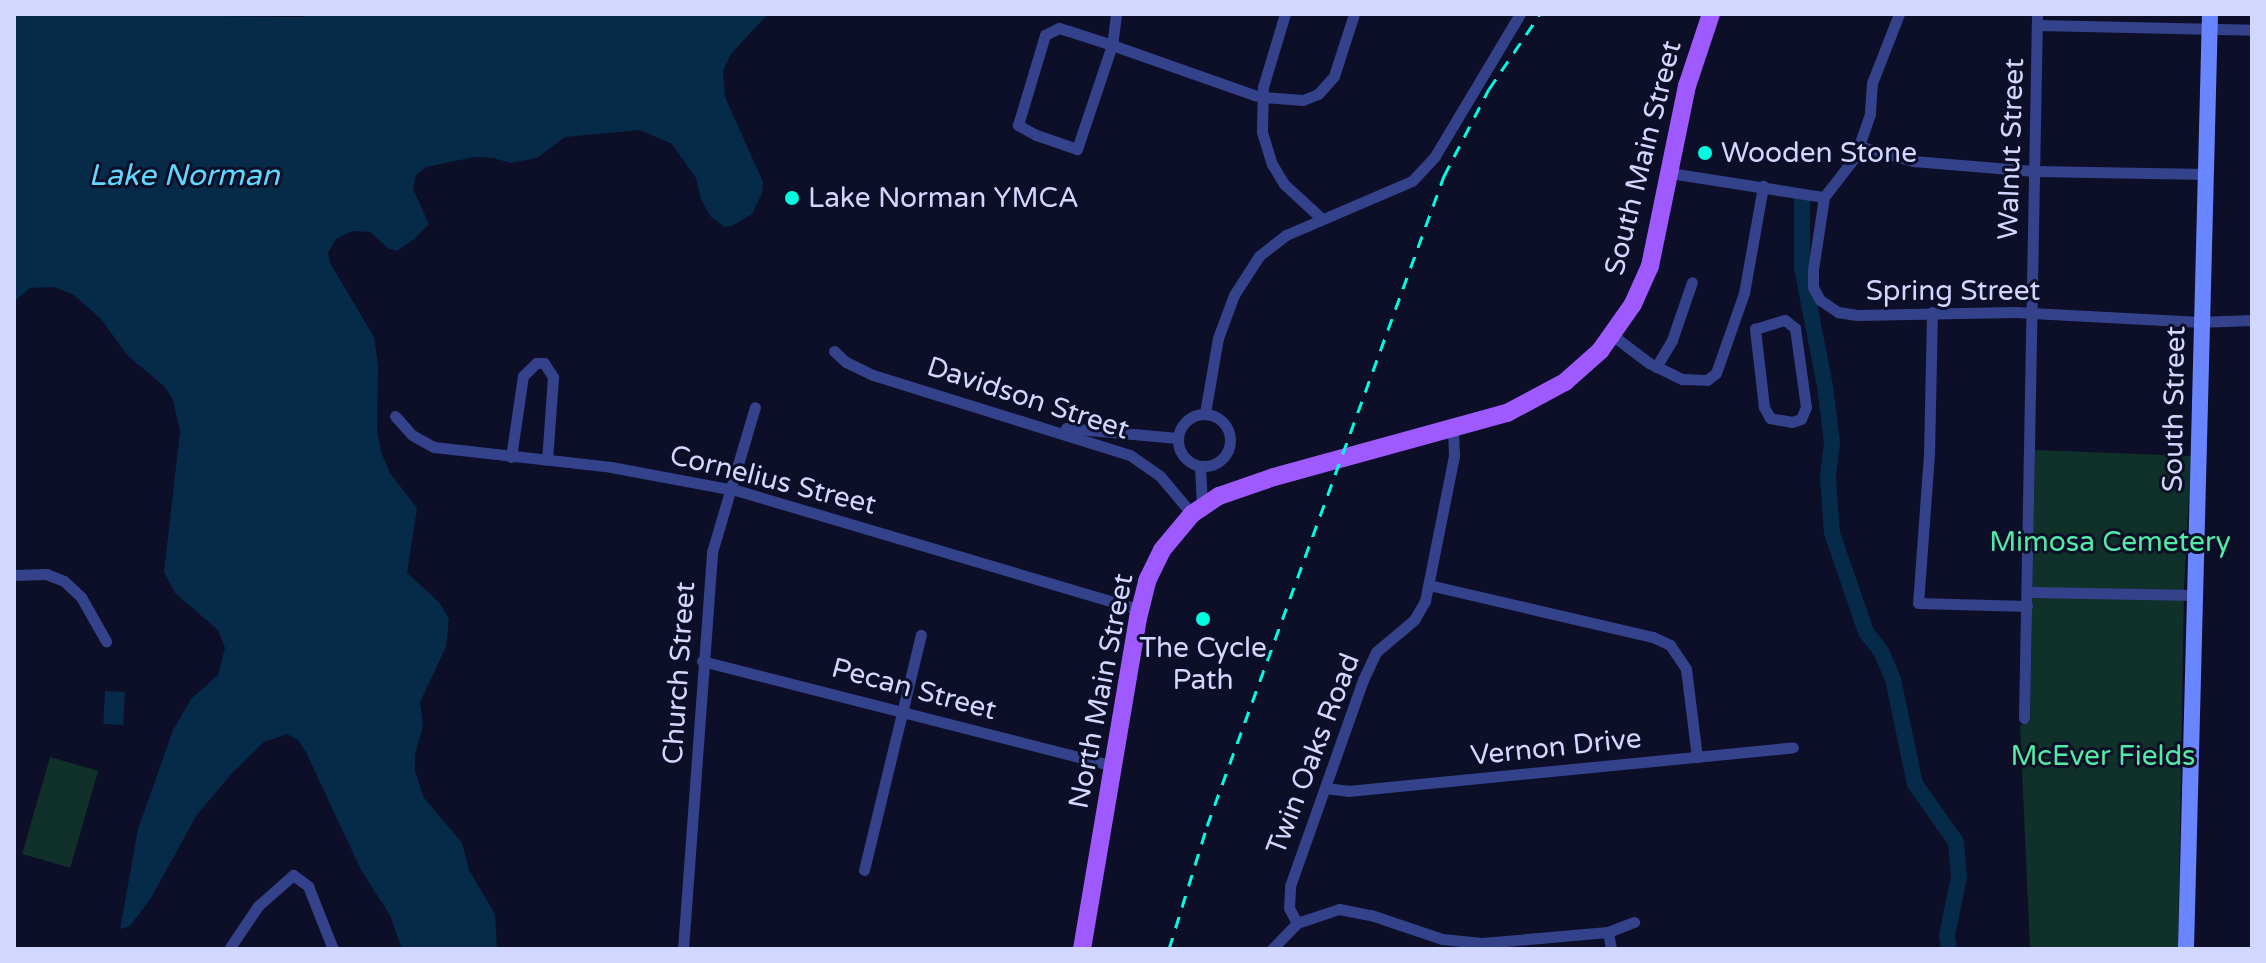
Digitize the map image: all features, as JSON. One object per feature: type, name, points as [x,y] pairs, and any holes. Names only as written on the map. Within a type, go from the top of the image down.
[{"type":"main road","name":"South Main Street","points":[[1290,473],[1507,413],[1543,396],[1575,373],[1612,335],[1646,279],[1694,57],[1711,14]]},
{"type":"main road","name":"North Main Street","points":[[1082,949],[1140,610],[1155,563],[1171,536],[1197,510],[1230,491],[1290,473]]},
{"type":"street","points":[[1116,14],[1112,45],[1077,149],[1036,135],[1018,125],[1045,35],[1059,28],[1112,45],[1262,97],[1303,100],[1318,94],[1334,76],[1354,14]]},
{"type":"street","points":[[1285,14],[1262,97],[1262,132],[1272,164],[1294,197],[1321,218]]},
{"type":"street","points":[[1205,413],[1218,338],[1234,295],[1259,256],[1286,235],[1321,218],[1377,199],[1412,181],[1435,156],[1520,14]]},
{"type":"street","name":"Spring Street","points":[[1899,14],[1872,83],[1870,114],[1855,157],[1824,197],[1813,270],[1813,287],[1820,300],[1838,312],[1857,315],[1932,312],[2203,322],[2252,320]]},
{"type":"street","points":[[2038,20],[2210,22],[2252,30]]},
{"type":"street","name":"Walnut Street","points":[[2024,718],[2038,20]]},
{"type":"street","name":"South Street","points":[[2186,949],[2210,22]]},
{"type":"street","points":[[1859,146],[1913,161],[2034,171],[2206,174]]},
{"type":"street","points":[[1670,173],[1824,197]]},
{"type":"street","points":[[1612,335],[1656,367],[1682,379],[1707,380],[1716,373],[1746,281],[1763,186]]},
{"type":"street","points":[[1656,367],[1672,340],[1692,282]]},
{"type":"street","points":[[1932,312],[1929,454],[1923,497],[1918,603],[2027,606]]},
{"type":"street","points":[[1734,323],[1755,329],[1785,320],[1795,328],[1806,407],[1801,419],[1770,418],[1764,407],[1755,329]]},
{"type":"street","name":"Davidson Street","points":[[834,351],[846,362],[873,375],[1105,446],[1144,463],[1197,510]]},
{"type":"street","points":[[511,457],[523,376],[536,363],[544,363],[553,377],[547,460]]},
{"type":"street","name":"Church Street","points":[[683,949],[712,552],[755,407]]},
{"type":"street","points":[[1205,413],[1224,422],[1230,442],[1221,460],[1200,466],[1181,453],[1178,438],[1186,420],[1205,413]]},
{"type":"street","name":"Cornelius Street","points":[[395,416],[412,435],[434,447],[623,469],[731,489],[1140,610]]},
{"type":"street","points":[[1041,426],[1178,438]]},
{"type":"street","name":"Twin Oaks Road","points":[[1297,923],[1289,908],[1290,886],[1372,658],[1418,615],[1429,585],[1454,456],[1453,430]]},
{"type":"street","points":[[1197,510],[1200,466]]},
{"type":"street","points":[[14,575],[46,574],[64,581],[81,597],[106,641]]},
{"type":"street","points":[[1429,585],[1653,637],[1670,645],[1686,669],[1697,757]]},
{"type":"street","points":[[2027,592],[2196,595]]},
{"type":"street","points":[[864,870],[921,635]]},
{"type":"street","name":"Pecan Street","points":[[702,661],[1113,766]]},
{"type":"street","name":"Vernon Drive","points":[[1325,788],[1348,791],[1793,747]]},
{"type":"street","points":[[229,949],[258,906],[293,875],[308,886],[333,949]]},
{"type":"street","points":[[1272,949],[1297,923],[1339,909],[1371,915],[1423,934],[1462,942],[1504,942],[1608,932],[1634,922]]},
{"type":"street","points":[[1608,932],[1611,949]]},
{"type":"green space","points":[[2035,450],[2191,456],[2184,591],[2178,949],[2030,949],[2020,725],[2030,722]]},
{"type":"green space","points":[[50,757],[98,771],[70,868],[22,854]]},
{"type":"water","name":"Lake Norman","points":[[14,14],[302,17],[317,14],[768,14],[731,54],[723,71],[725,97],[763,182],[762,193],[752,214],[732,226],[725,227],[711,217],[701,199],[696,178],[672,144],[640,130],[565,137],[537,158],[510,163],[474,157],[426,167],[416,175],[413,189],[429,224],[414,239],[397,251],[389,249],[370,232],[352,231],[336,239],[328,253],[330,263],[374,337],[378,365],[377,430],[381,452],[390,473],[417,508],[407,573],[439,602],[449,619],[446,647],[420,702],[423,726],[415,754],[415,771],[424,798],[462,843],[469,870],[495,914],[497,949],[402,949],[390,915],[361,870],[306,752],[298,740],[287,734],[264,742],[233,772],[196,816],[151,898],[130,926],[120,929],[138,829],[173,730],[191,699],[218,675],[225,648],[218,630],[175,593],[164,572],[180,431],[173,400],[165,387],[128,356],[101,319],[74,295],[54,287],[30,288],[14,302]]},
{"type":"water","points":[[105,691],[125,692],[123,725],[103,724]]},
{"type":"waterway","points":[[1802,199],[1802,268],[1825,386],[1832,443],[1828,478],[1832,533],[1866,632],[1881,651],[1893,679],[1915,784],[1956,842],[1959,877],[1947,935],[1949,949]]},
{"type":"railway","points":[[1169,949],[1207,826],[1444,176],[1489,89],[1540,14]]},
{"type":"place","name":"Wooden Stone","points":[[1705,153]]},
{"type":"place","name":"Lake Norman YMCA","points":[[792,198]]},
{"type":"place","name":"The Cycle Path","points":[[1203,619]]},
{"type":"park label","name":"Mimosa Cemetery","points":[[2110,542]]},
{"type":"park label","name":"McEver Fields","points":[[2103,756]]}]
